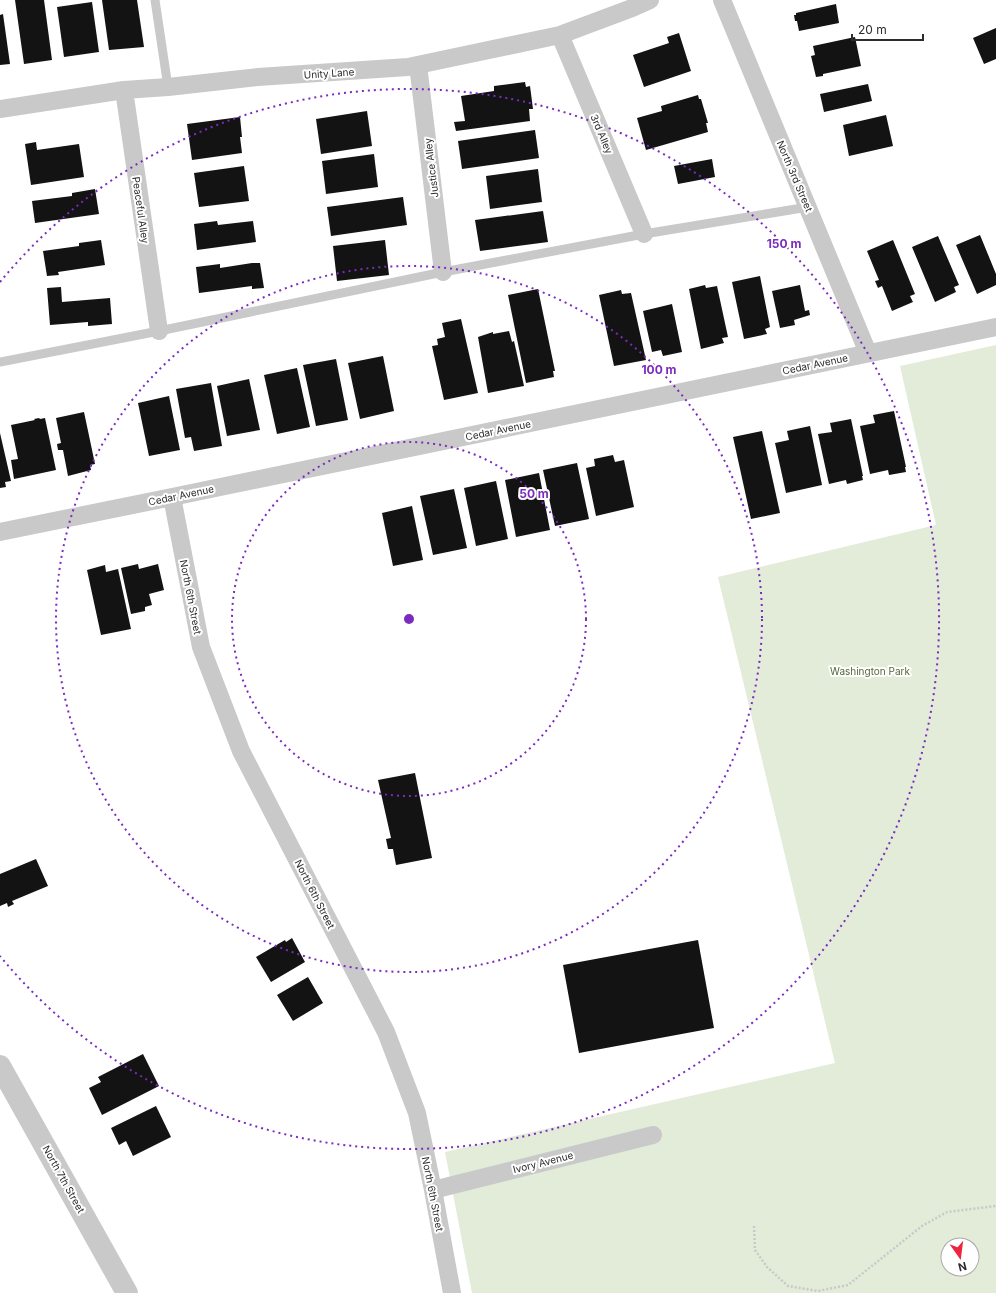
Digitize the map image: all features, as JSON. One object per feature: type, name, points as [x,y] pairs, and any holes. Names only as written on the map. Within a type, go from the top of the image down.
[{"type":"street","name":"Unity Lane","points":[[0,108],[124,90],[408,67],[560,35],[650,0]]},
{"type":"street","name":"North 3rd Street","points":[[722,0],[868,353]]},
{"type":"street","name":"3rd Alley","points":[[560,35],[644,234]]},
{"type":"street","name":"Justice Alley","points":[[418,65],[443,272]]},
{"type":"street","name":"Peaceful Alley","points":[[124,90],[159,331]]},
{"type":"street","name":"Cedar Avenue","points":[[0,532],[996,327]]},
{"type":"street","name":"North 6th Street","points":[[172,497],[201,647],[241,751],[386,1032],[417,1113],[434,1190],[452,1293]]},
{"type":"street","name":"North 7th Street","points":[[0,1066],[127,1293]]},
{"type":"street","name":"Ivory Avenue","points":[[434,1190],[653,1135]]},
{"type":"lane","points":[[155,0],[168,87]]},
{"type":"lane","points":[[0,362],[159,331],[443,272],[644,234],[808,207]]},
{"type":"path","points":[[754,1226],[755,1250],[767,1267],[788,1286],[818,1290],[848,1286],[922,1226],[947,1212],[996,1206]]},
{"type":"green space","name":"Washington Park","points":[[996,345],[996,1293],[472,1293],[445,1152],[835,1063],[718,577],[936,525],[900,366]]},
{"type":"building","points":[[15,0],[44,0],[52,60],[24,64]]},
{"type":"building","points":[[102,0],[137,0],[144,47],[109,50]]},
{"type":"building","points":[[92,2],[99,52],[64,57],[57,7]]},
{"type":"building","points":[[836,4],[839,23],[799,31],[794,15],[796,15],[796,13]]},
{"type":"building","points":[[3,14],[10,64],[0,65],[0,15]]},
{"type":"building","points":[[996,28],[996,59],[984,64],[973,38]]},
{"type":"building","points":[[679,33],[691,71],[644,87],[633,55],[669,43],[667,37]]},
{"type":"building","points":[[855,37],[861,66],[823,74],[823,76],[816,77],[811,56],[815,55],[813,46]]},
{"type":"building","points":[[525,82],[526,87],[530,86],[533,109],[529,109],[530,121],[456,131],[454,122],[465,121],[461,96],[494,91],[494,86]]},
{"type":"building","points":[[868,84],[872,101],[824,112],[820,94]]},
{"type":"building","points":[[698,95],[699,99],[701,99],[708,123],[706,123],[708,132],[646,150],[637,118],[662,111],[661,106]]},
{"type":"building","points":[[367,111],[372,146],[321,154],[316,119]]},
{"type":"building","points":[[886,115],[893,146],[849,156],[843,125]]},
{"type":"building","points":[[240,117],[242,153],[192,160],[187,124]]},
{"type":"building","points":[[535,130],[539,158],[462,169],[458,141]]},
{"type":"building","points":[[36,142],[37,150],[79,144],[84,177],[31,185],[25,144]]},
{"type":"building","points":[[374,154],[378,187],[326,194],[322,161]]},
{"type":"building","points":[[712,159],[715,177],[678,184],[674,166]]},
{"type":"building","points":[[244,166],[249,201],[199,207],[194,173]]},
{"type":"building","points":[[538,169],[542,202],[490,209],[486,176]]},
{"type":"building","points":[[95,189],[99,214],[35,223],[32,201],[72,196],[72,193]]},
{"type":"building","points":[[403,197],[407,225],[331,236],[327,207]]},
{"type":"building","points":[[543,211],[548,242],[480,251],[475,220]]},
{"type":"building","points":[[217,221],[218,225],[253,221],[256,242],[197,250],[194,224]]},
{"type":"building","points":[[980,235],[996,274],[996,285],[977,294],[956,245]]},
{"type":"building","points":[[938,236],[959,285],[954,287],[956,292],[935,302],[912,247]]},
{"type":"building","points":[[101,240],[105,265],[58,272],[59,275],[47,276],[43,251],[79,246],[79,243]]},
{"type":"building","points":[[385,240],[389,275],[337,281],[333,246]]},
{"type":"building","points":[[893,240],[915,294],[910,296],[913,302],[892,311],[882,286],[878,288],[875,281],[879,280],[867,251]]},
{"type":"building","points":[[260,263],[264,288],[252,289],[252,286],[199,293],[196,267],[220,264],[220,268]]},
{"type":"building","points":[[760,276],[770,327],[765,329],[767,334],[744,339],[732,282]]},
{"type":"building","points":[[705,285],[706,288],[717,286],[728,337],[722,338],[724,343],[701,349],[689,289]]},
{"type":"building","points":[[800,285],[805,311],[809,310],[810,315],[794,320],[795,325],[780,328],[772,291]]},
{"type":"building","points":[[61,287],[62,302],[110,298],[112,324],[88,326],[88,322],[50,325],[47,288]]},
{"type":"building","points":[[538,289],[555,371],[553,371],[554,377],[526,383],[508,295]]},
{"type":"building","points":[[621,290],[622,294],[631,293],[646,360],[614,366],[599,295]]},
{"type":"building","points":[[672,304],[682,352],[663,356],[661,350],[652,352],[643,311]]},
{"type":"building","points":[[461,319],[478,393],[444,400],[432,346],[438,345],[437,339],[445,337],[442,323]]},
{"type":"building","points":[[509,331],[512,342],[514,341],[524,386],[488,393],[478,337],[493,332],[493,334]]},
{"type":"building","points":[[383,356],[394,411],[360,419],[348,363]]},
{"type":"building","points":[[336,359],[348,420],[316,426],[303,365]]},
{"type":"building","points":[[297,368],[310,427],[277,434],[264,375]]},
{"type":"building","points":[[249,379],[260,430],[227,436],[217,386]]},
{"type":"building","points":[[211,383],[222,446],[194,451],[191,437],[185,438],[176,389]]},
{"type":"building","points":[[169,396],[180,450],[149,456],[138,403]]},
{"type":"building","points":[[894,411],[906,472],[889,475],[888,470],[870,474],[860,426],[875,423],[873,415]]},
{"type":"building","points":[[84,412],[95,464],[90,465],[91,470],[68,476],[63,450],[58,450],[57,444],[61,443],[56,418]]},
{"type":"building","points":[[39,418],[45,418],[56,470],[14,479],[11,460],[18,459],[11,425]]},
{"type":"building","points":[[851,419],[863,480],[847,484],[846,480],[829,484],[818,434],[832,432],[830,423]]},
{"type":"building","points":[[810,426],[822,485],[786,493],[775,443],[789,440],[787,431]]},
{"type":"building","points":[[762,431],[780,513],[751,519],[733,437]]},
{"type":"building","points":[[0,433],[11,481],[5,482],[6,487],[0,488]]},
{"type":"building","points":[[613,455],[615,462],[624,460],[634,507],[596,516],[586,468],[595,466],[594,459]]},
{"type":"building","points":[[577,463],[589,519],[555,526],[543,470]]},
{"type":"building","points":[[539,473],[550,530],[516,537],[505,480]]},
{"type":"building","points":[[496,481],[508,539],[476,546],[464,488]]},
{"type":"building","points":[[454,489],[467,548],[433,555],[420,496]]},
{"type":"building","points":[[412,506],[423,560],[393,566],[382,513]]},
{"type":"building","points":[[138,564],[139,569],[158,564],[164,590],[149,594],[152,605],[145,607],[145,611],[131,614],[121,568]]},
{"type":"building","points":[[105,565],[106,572],[118,569],[131,629],[101,635],[87,570]]},
{"type":"building","points":[[415,773],[432,858],[396,865],[393,849],[388,849],[386,839],[391,838],[378,780]]},
{"type":"building","points":[[36,859],[48,886],[12,901],[14,904],[8,907],[7,903],[0,906],[0,874]]},
{"type":"building","points":[[292,938],[305,962],[271,982],[256,957],[285,940],[286,942]]},
{"type":"building","points":[[698,940],[714,1028],[579,1053],[563,965]]},
{"type":"building","points":[[308,977],[323,1003],[293,1021],[277,995]]},
{"type":"building","points":[[143,1054],[159,1086],[102,1115],[89,1088],[101,1082],[98,1077]]},
{"type":"building","points":[[156,1106],[171,1137],[133,1156],[126,1141],[119,1145],[111,1128]]}]
